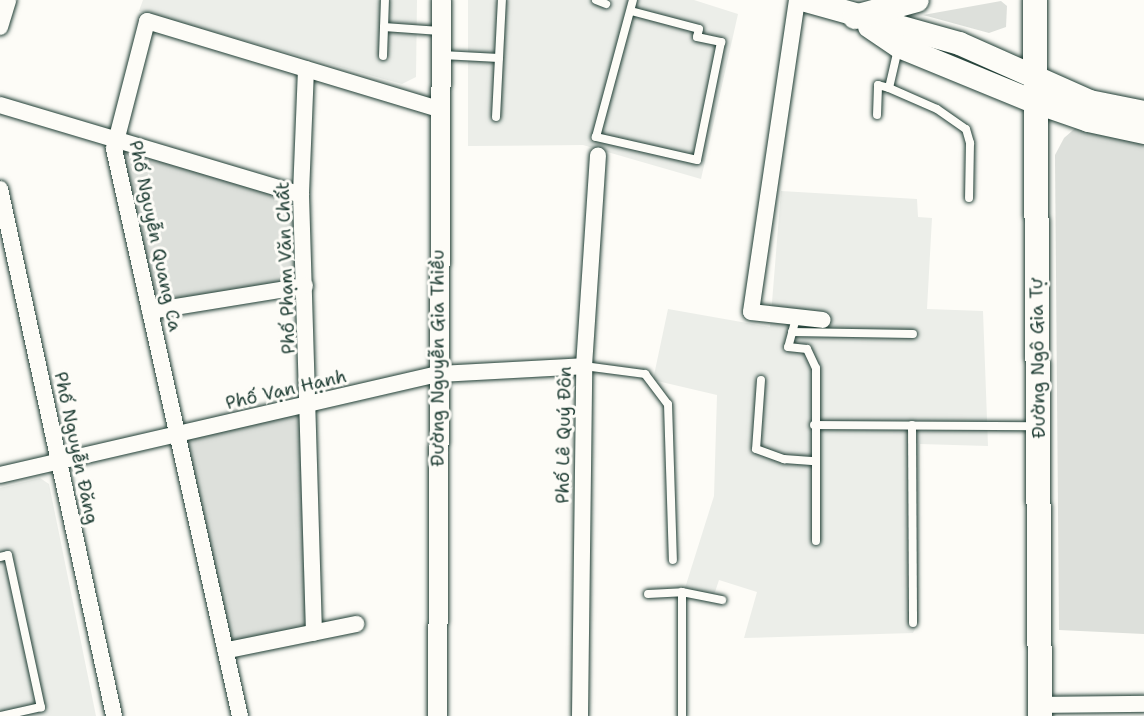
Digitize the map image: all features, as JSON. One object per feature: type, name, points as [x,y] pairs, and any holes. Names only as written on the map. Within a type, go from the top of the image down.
[{"type":"main road","name":"Đường Ngô Gia Tự","points":[[1035,0],[1033,90],[1040,426],[1040,711]]},
{"type":"main road","points":[[808,1],[855,17],[959,43],[1033,90],[1144,112]]},
{"type":"main road","points":[[855,17],[908,1]]},
{"type":"main road","points":[[855,17],[899,46],[1033,90],[1144,132]]},
{"type":"street","points":[[0,27],[8,0]]},
{"type":"street","name":"Đường Nguyễn Gia Thiều","points":[[437,716],[441,0]]},
{"type":"street","points":[[808,1],[751,312],[794,325],[823,320]]},
{"type":"street","name":"Phố Nguyễn Quang Ca","points":[[240,716],[228,650],[150,311],[114,137],[147,21],[439,109]]},
{"type":"street","name":"Phố Phạm Văn Chất","points":[[306,69],[302,195],[314,632]]},
{"type":"street","points":[[0,105],[302,195]]},
{"type":"street","name":"Phố Lê Quý Đôn","points":[[580,716],[584,366],[598,155]]},
{"type":"street","name":"Phố Nguyễn Đăng","points":[[0,189],[114,716]]},
{"type":"street","points":[[150,311],[305,286]]},
{"type":"street","name":"Phố Vạn Hạnh","points":[[0,475],[438,374],[584,366]]},
{"type":"street","points":[[228,650],[356,624]]},
{"type":"street","points":[[1040,711],[1144,704]]},
{"type":"lane","points":[[383,57],[385,0]]},
{"type":"lane","points":[[496,117],[502,0]]},
{"type":"lane","points":[[596,0],[606,4]]},
{"type":"lane","points":[[631,11],[699,29],[697,37],[721,42],[697,160],[596,137],[634,0]]},
{"type":"lane","points":[[384,27],[440,31]]},
{"type":"lane","points":[[889,88],[899,46]]},
{"type":"lane","points":[[440,55],[499,58]]},
{"type":"lane","points":[[877,116],[878,85],[937,109],[966,129],[970,144],[969,198]]},
{"type":"lane","points":[[817,541],[813,355],[807,349],[788,347],[794,325],[913,334]]},
{"type":"lane","points":[[584,366],[645,374],[668,404],[673,560]]},
{"type":"lane","points":[[761,380],[756,449],[784,459],[815,461]]},
{"type":"lane","points":[[814,425],[1040,426]]},
{"type":"lane","points":[[912,425],[913,623]]},
{"type":"lane","points":[[0,556],[8,555],[41,707],[1,716]]},
{"type":"lane","points":[[682,593],[682,716]]},
{"type":"lane","points":[[648,594],[682,593],[722,600]]},
{"type":"shaded area","points":[[143,0],[417,0],[416,77],[402,84],[139,11]]},
{"type":"shaded area","points":[[468,0],[694,0],[738,14],[701,179],[583,145],[468,146]]},
{"type":"shaded area","points":[[1001,1],[1007,6],[1006,27],[989,33],[923,15]]},
{"type":"shaded area","points":[[1080,124],[1144,138],[1144,634],[1059,630],[1055,155],[1064,138]]},
{"type":"shaded area","points":[[119,148],[292,198],[296,202],[299,280],[154,303]]},
{"type":"shaded area","points":[[781,191],[917,199],[918,217],[932,218],[927,309],[983,311],[988,446],[920,444],[919,621],[913,633],[744,638],[757,592],[719,580],[714,595],[685,588],[714,496],[717,395],[653,380],[668,309],[770,327]]},
{"type":"shaded area","points":[[296,415],[306,420],[307,625],[301,632],[232,647],[184,438]]},
{"type":"shaded area","points":[[40,478],[49,484],[96,716],[0,716],[0,488]]}]
